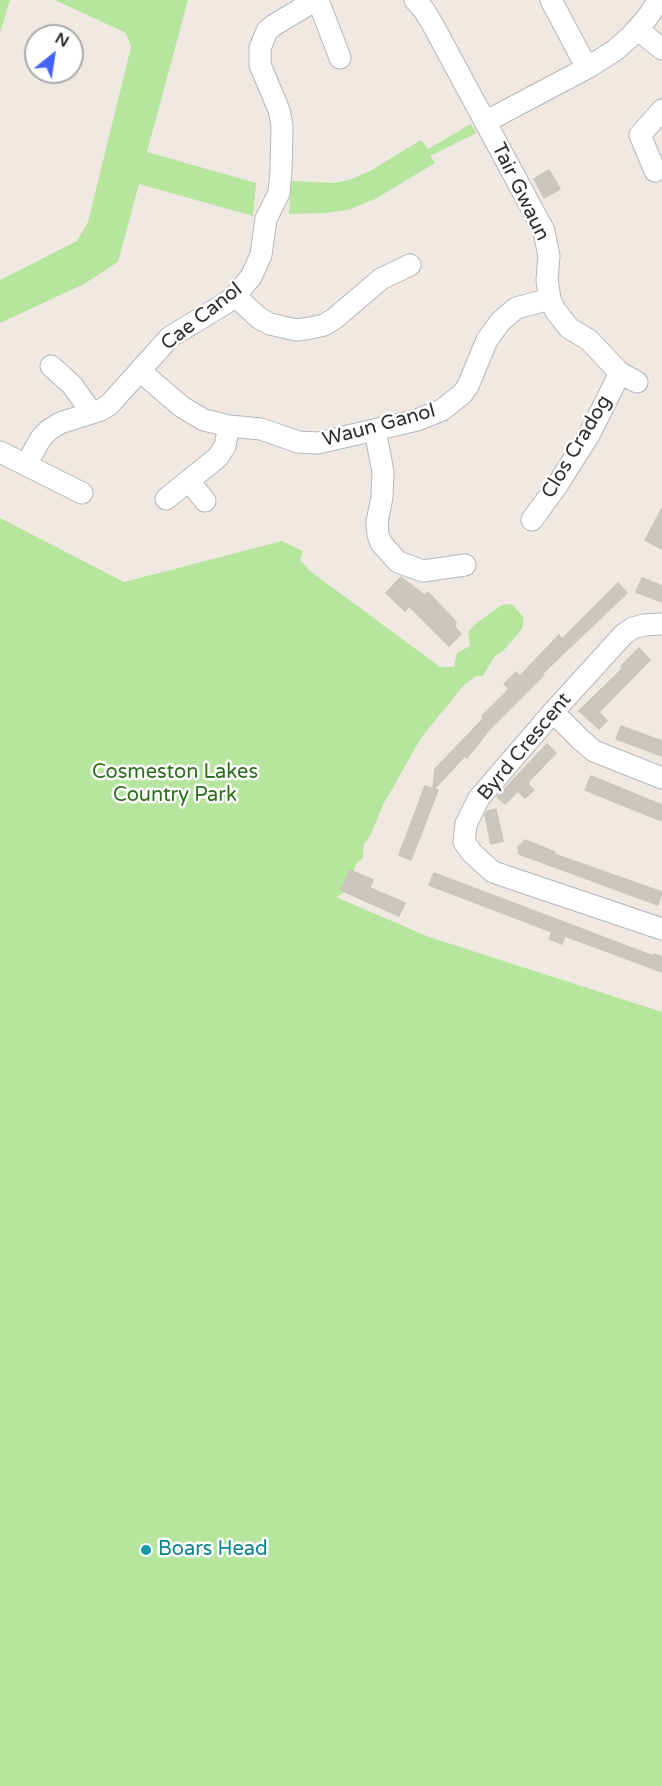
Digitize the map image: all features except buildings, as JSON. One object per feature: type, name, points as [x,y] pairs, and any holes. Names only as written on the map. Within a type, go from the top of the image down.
[{"type":"street","points":[[317,0],[340,58]]},
{"type":"street","name":"Cae Canol","points":[[26,465],[41,438],[49,430],[60,423],[109,405],[170,337],[236,296],[244,286],[261,255],[266,219],[280,186],[282,125],[275,98],[260,65],[260,48],[267,31],[273,25],[317,0]]},
{"type":"street","points":[[415,0],[433,25],[485,122],[614,51],[638,29],[659,0]]},
{"type":"street","points":[[551,0],[586,68]]},
{"type":"street","points":[[638,29],[662,49]]},
{"type":"street","points":[[654,171],[640,135],[662,110]]},
{"type":"street","name":"Tair Gwaun","points":[[485,122],[544,231],[549,256],[547,280],[550,299]]},
{"type":"street","points":[[236,296],[259,318],[270,324],[296,330],[311,328],[324,325],[334,319],[381,279],[410,265]]},
{"type":"street","name":"Clos Cradog","points":[[532,520],[628,377],[589,340],[569,328],[555,310],[550,299]]},
{"type":"street","name":"Waun Ganol","points":[[140,371],[193,414],[204,420],[229,426],[261,429],[287,439],[318,443],[429,416],[453,403],[468,386],[487,340],[500,322],[516,308],[550,299]]},
{"type":"street","points":[[51,366],[72,386],[92,413]]},
{"type":"street","points":[[166,499],[222,453],[229,426]]},
{"type":"street","points":[[375,430],[383,472],[383,490],[377,522],[381,543],[398,562],[423,571],[465,565]]},
{"type":"street","points":[[0,452],[82,493]]},
{"type":"street","points":[[189,481],[205,501]]},
{"type":"street","name":"Byrd Crescent","points":[[662,624],[644,625],[624,634],[553,712],[479,798],[466,824],[465,842],[472,853],[493,872],[662,929]]},
{"type":"street","points":[[553,712],[594,751],[662,778]]},
{"type":"green space","points":[[0,0],[10,0],[0,33]]},
{"type":"green space","points":[[55,0],[188,0],[147,152],[256,183],[253,216],[139,184],[118,262],[84,284],[0,323],[0,280],[77,241],[88,222],[131,47],[126,33]]},
{"type":"green space","points":[[471,124],[476,133],[430,156],[435,163],[375,199],[348,210],[289,214],[291,181],[335,183],[349,180],[370,171],[421,140],[428,149]]},
{"type":"green space","name":"Cosmeston Lakes Country Park","points":[[0,518],[124,582],[282,541],[303,551],[300,560],[310,571],[440,667],[454,667],[457,653],[470,646],[468,633],[474,625],[502,605],[512,604],[524,618],[522,629],[503,651],[495,656],[483,676],[476,676],[463,686],[421,738],[384,803],[370,836],[364,844],[363,858],[356,864],[348,890],[336,897],[429,937],[662,1012],[662,1786],[0,1786]]},
{"type":"place","name":"Boars Head","points":[[146,1550]]}]
